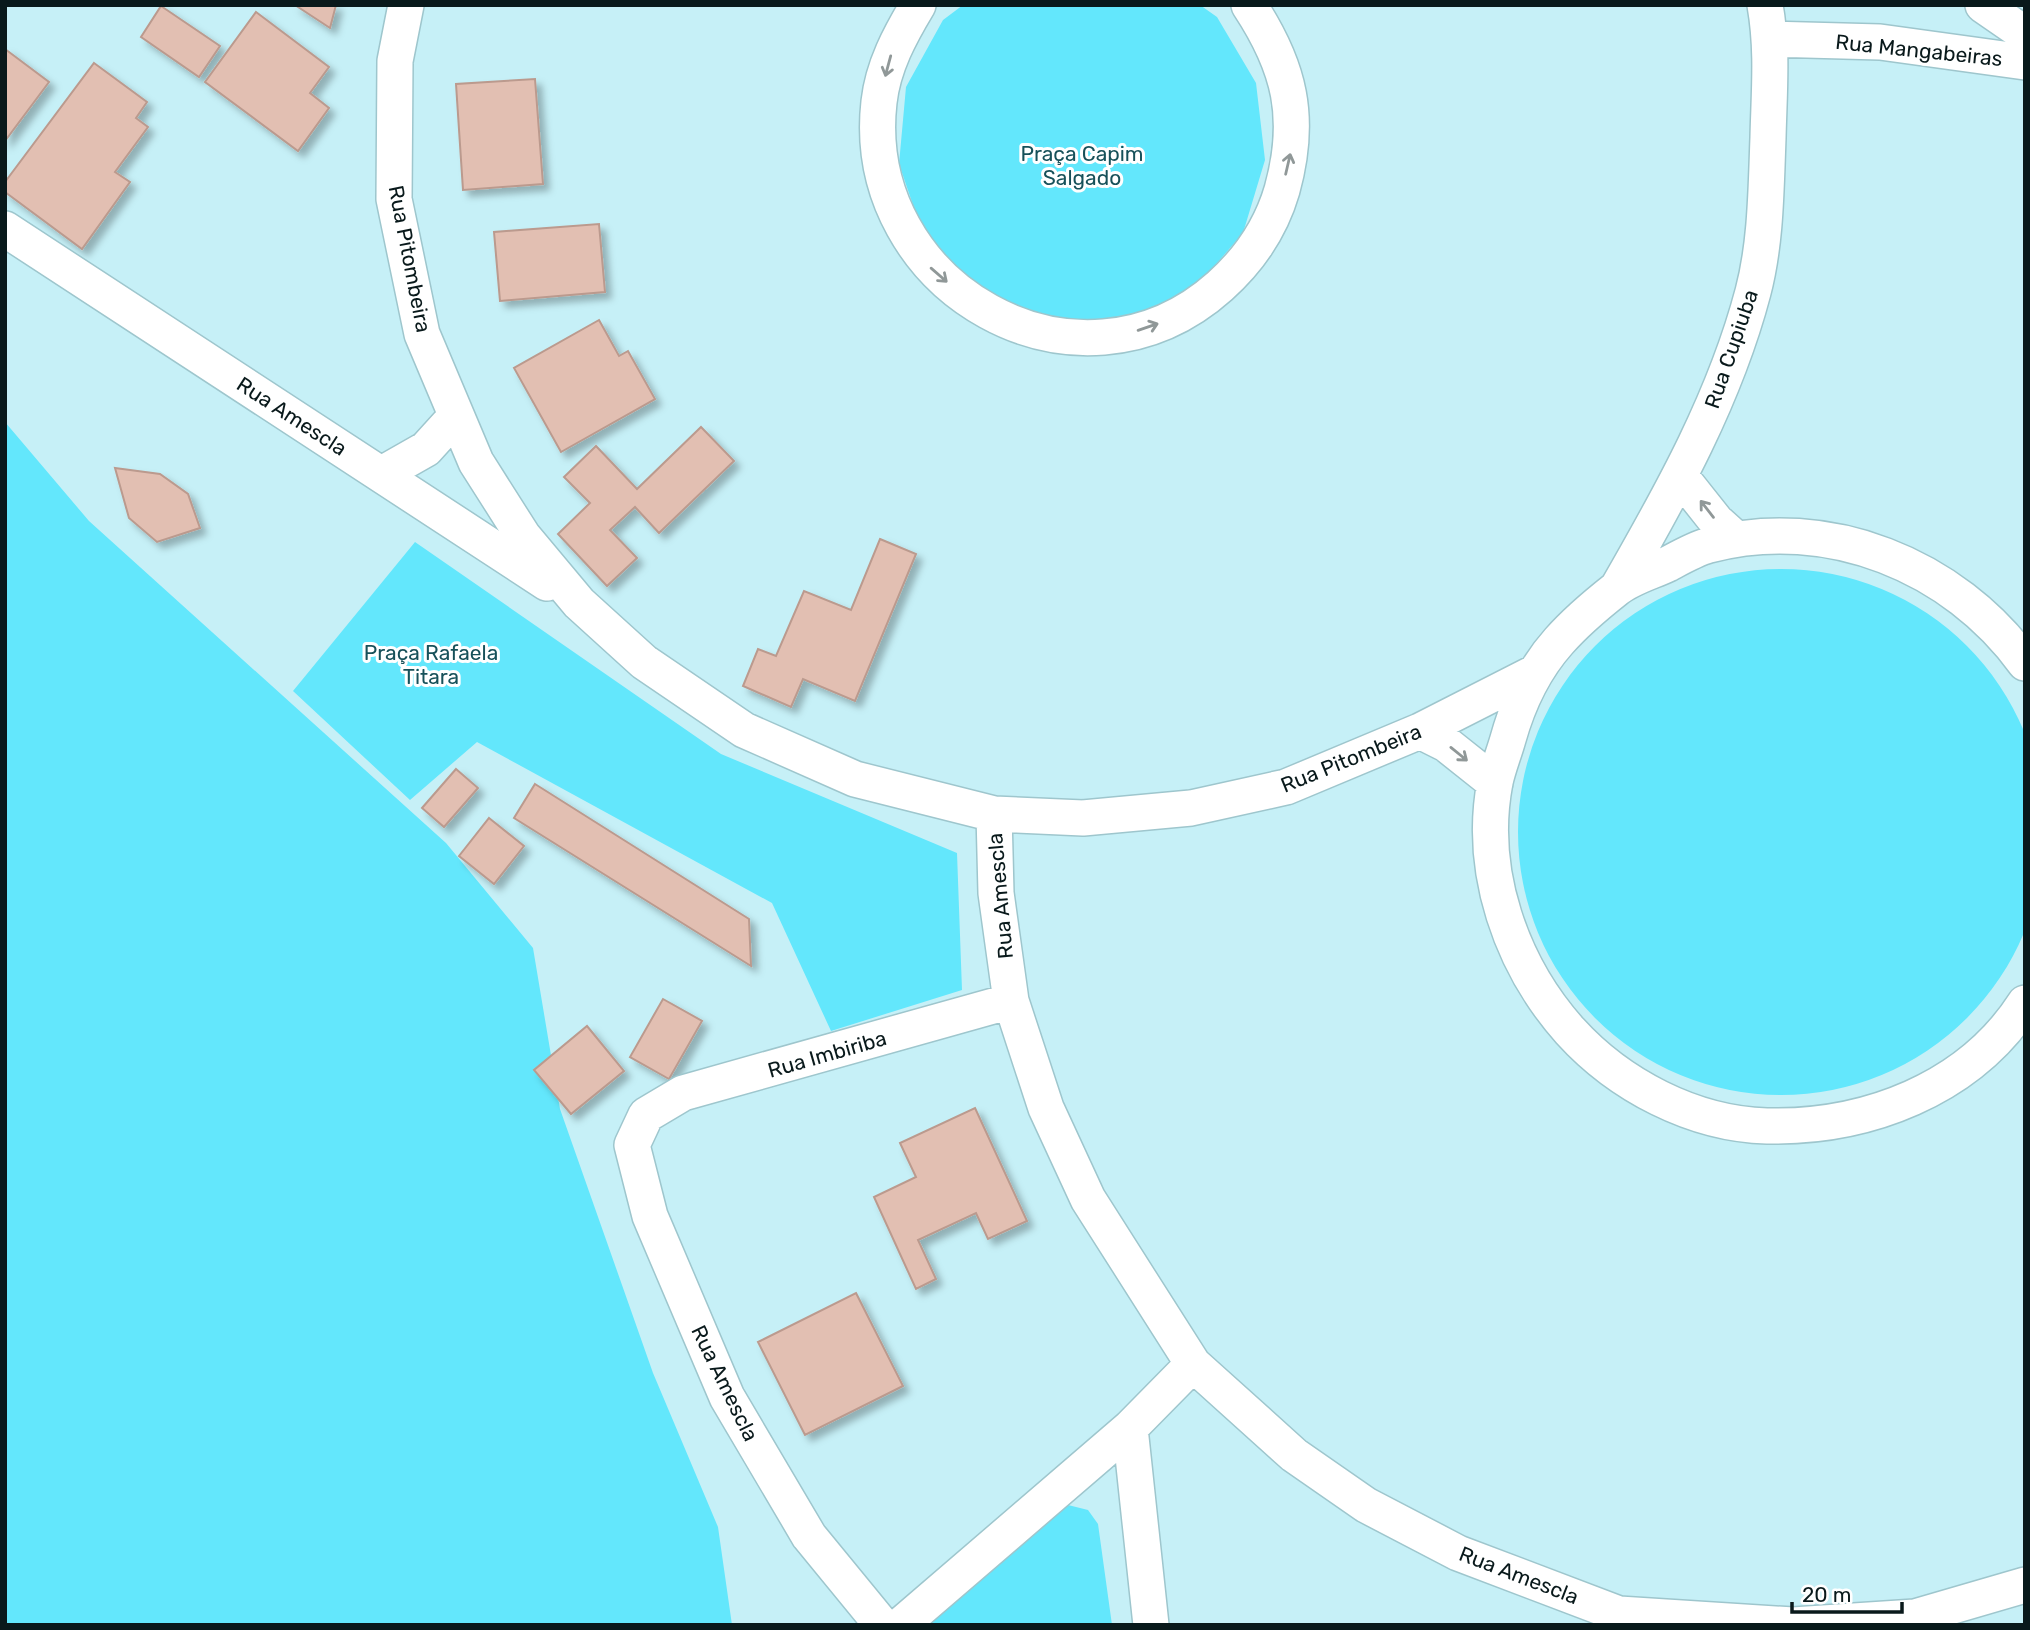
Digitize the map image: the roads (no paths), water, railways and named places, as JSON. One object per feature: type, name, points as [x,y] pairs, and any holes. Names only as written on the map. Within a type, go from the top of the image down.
[{"type":"street","name":"Rua Pitombeira","points":[[406,5],[395,61],[394,199],[422,334],[476,462]]},
{"type":"street","points":[[918,5],[894,44],[879,101],[879,160],[897,217],[929,267],[975,306],[1028,330],[1088,338],[1146,329],[1200,304],[1244,265],[1275,214],[1291,157],[1290,97],[1273,41],[1249,5]]},
{"type":"street","name":"Rua Cupiuba","points":[[1618,587],[1681,477],[1730,366],[1754,290],[1765,214],[1771,39],[1765,5]]},
{"type":"street","points":[[1983,5],[2025,33]]},
{"type":"street","name":"Rua Mangabeiras","points":[[1771,39],[1880,42],[2025,62]]},
{"type":"street","name":"Rua Amescla","points":[[5,229],[579,603]]},
{"type":"street","points":[[382,474],[426,449],[456,416]]},
{"type":"street","name":"Rua Amescla","points":[[476,462],[523,536],[579,603],[644,662],[744,730],[855,779],[994,814],[996,893],[1011,1001],[1046,1108],[1088,1199],[1193,1364],[1294,1455],[1366,1505],[1458,1553],[1620,1619],[1793,1625],[1916,1617],[2025,1586]]},
{"type":"street","points":[[1681,477],[1716,521],[1736,539]]},
{"type":"street","points":[[1618,587],[1705,546],[1736,539],[1795,536],[1854,544],[1910,564],[1961,595],[2005,635],[2025,663]]},
{"type":"street","name":"Rua Pitombeira","points":[[994,814],[1083,818],[1191,808],[1286,787],[1420,730],[1536,673],[1560,640],[1618,587]]},
{"type":"street","points":[[1536,673],[1517,707],[1495,783],[1491,842],[1499,901],[1519,957],[1550,1008],[1590,1053],[1638,1087],[1692,1112],[1750,1125],[1810,1127],[1868,1116],[1923,1094],[1972,1061],[2014,1019],[2025,1003]]},
{"type":"street","points":[[1420,730],[1446,744],[1495,783]]},
{"type":"street","name":"Rua Imbiriba","points":[[646,1115],[682,1093],[1011,1001]]},
{"type":"street","name":"Rua Amescla","points":[[646,1115],[632,1145],[650,1216],[727,1397],[809,1536],[882,1625]]},
{"type":"street","points":[[901,1625],[1130,1428],[1193,1364]]},
{"type":"street","points":[[1130,1428],[1151,1625]]},
{"type":"park label","name":"Praça Capim Salgado","points":[[1082,165]]},
{"type":"park label","name":"Praça Rafaela Titara","points":[[431,664]]}]
